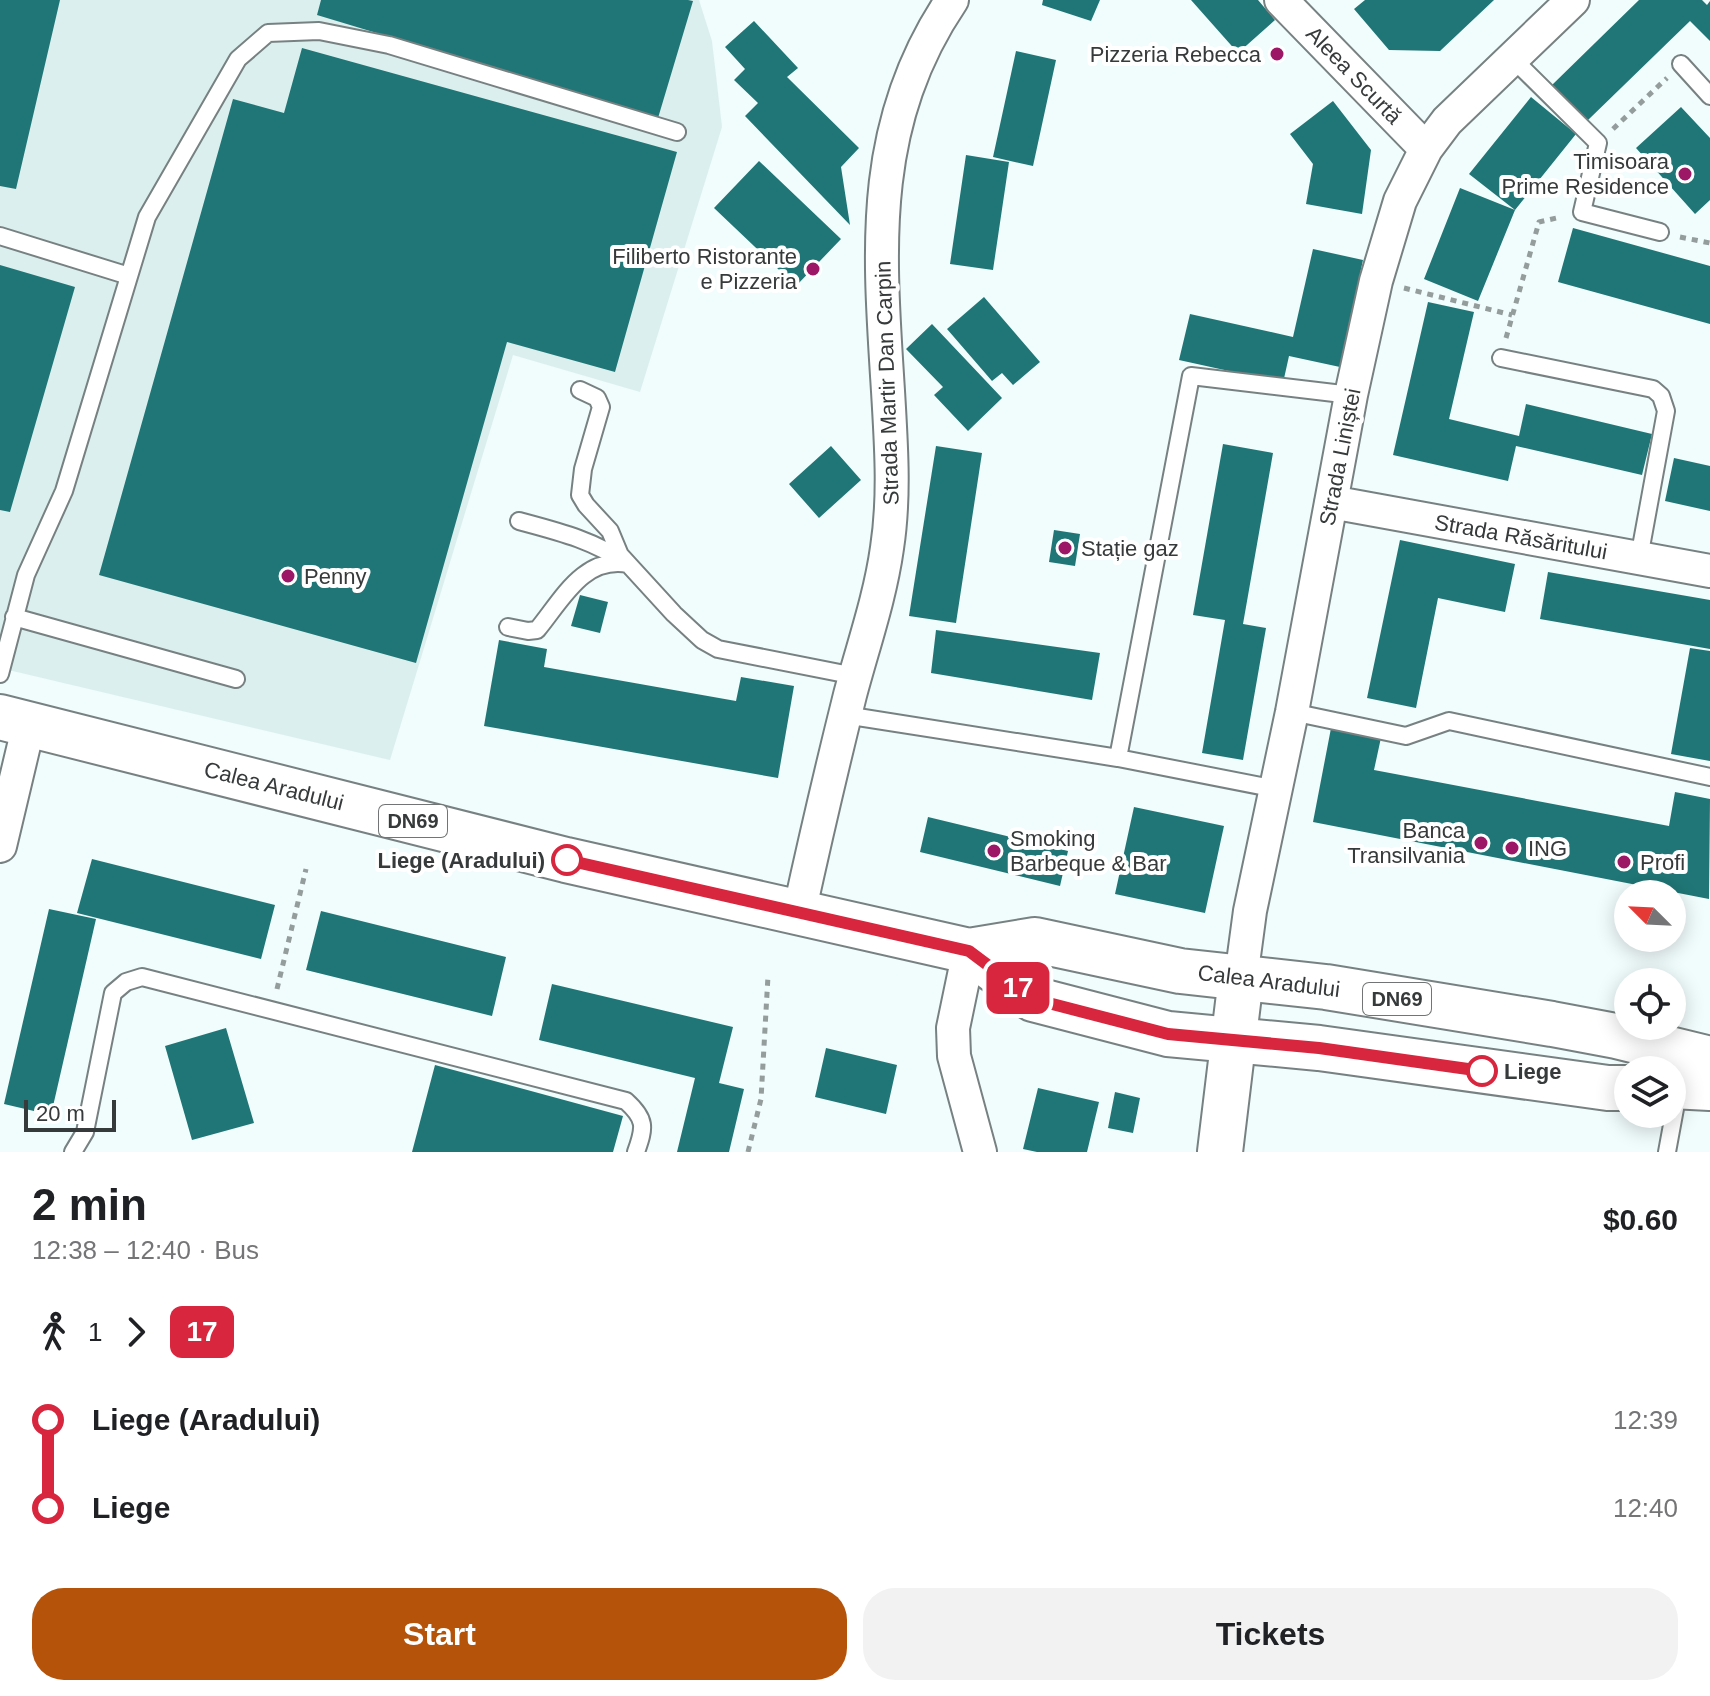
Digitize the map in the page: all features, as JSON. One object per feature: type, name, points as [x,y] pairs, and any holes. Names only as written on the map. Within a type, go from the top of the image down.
[{"type":"main road","name":"Calea Aradului","points":[[14,720],[566,860],[969,951],[1035,940],[1180,971],[1326,987],[1616,1036],[1693,1080]]},
{"type":"main road","name":"Calea Aradului","points":[[969,951],[1033,999],[1168,1034],[1319,1048],[1614,1088]]},
{"type":"main road","points":[[1220,1152],[1241,978]]},
{"type":"street","name":"Strada Martir Dan Carpin","points":[[799,913],[845,715],[881,581],[891,506],[892,456],[883,305],[887,159],[903,96],[939,19],[952,0]]},
{"type":"street","name":"Aleea Scurtă","points":[[1281,0],[1426,149]]},
{"type":"street","name":"Strada Liniștei","points":[[1241,978],[1250,911],[1292,712],[1351,395],[1376,281],[1400,201],[1426,149],[1447,121],[1573,0]]},
{"type":"street","name":"Strada Răsăritului","points":[[1331,502],[1710,571]]},
{"type":"street","points":[[0,846],[14,720]]},
{"type":"street","points":[[969,951],[953,1028],[954,1056],[980,1152]]},
{"type":"lane","points":[[0,674],[26,575],[64,491],[147,217],[238,59],[268,33],[319,31],[389,45],[677,132]]},
{"type":"lane","points":[[1512,58],[1598,143],[1582,212],[1660,232]]},
{"type":"lane","points":[[1681,64],[1710,96]]},
{"type":"lane","points":[[0,236],[129,276]]},
{"type":"lane","points":[[1501,358],[1653,389],[1661,396],[1666,411],[1639,558]]},
{"type":"lane","points":[[1118,758],[1191,376],[1351,395]]},
{"type":"lane","points":[[580,390],[597,398],[601,407],[583,469],[580,495],[610,531],[620,555],[686,627],[718,649],[855,676]]},
{"type":"lane","points":[[519,521],[586,540],[628,564]]},
{"type":"lane","points":[[508,627],[537,630],[565,593],[594,567],[615,562],[628,564]]},
{"type":"lane","points":[[14,617],[236,679]]},
{"type":"lane","points":[[1292,712],[1406,736],[1449,721],[1710,777]]},
{"type":"lane","points":[[845,715],[1118,758],[1276,789]]},
{"type":"lane","points":[[73,1152],[85,1132],[113,993],[126,982],[142,977],[626,1101],[639,1113],[643,1125],[636,1152]]},
{"type":"lane","points":[[1667,1152],[1693,1080]]},
{"type":"path","points":[[1598,143],[1681,64]]},
{"type":"path","points":[[1501,358],[1539,222],[1582,212]]},
{"type":"path","points":[[1376,281],[1512,315]]},
{"type":"path","points":[[272,1010],[306,869]]},
{"type":"path","points":[[748,1152],[761,1099],[768,976]]},
{"type":"shaded area","points":[[0,0],[699,0],[712,41],[722,127],[640,392],[513,355],[390,760],[0,668]]},
{"type":"building","points":[[0,0],[60,0],[16,189],[0,186]]},
{"type":"building","points":[[321,0],[693,1],[658,118],[317,15]]},
{"type":"building","points":[[1043,0],[1100,0],[1091,21],[1042,5]]},
{"type":"building","points":[[1191,0],[1258,0],[1275,20],[1238,53]]},
{"type":"building","points":[[1365,0],[1494,0],[1440,51],[1389,50],[1354,9]]},
{"type":"building","points":[[1639,0],[1702,0],[1707,5],[1710,1],[1710,41],[1690,21],[1587,121],[1552,85]]},
{"type":"building","points":[[754,21],[798,68],[787,77],[859,148],[841,167],[850,225],[745,116],[758,103],[734,80],[745,69],[725,47]]},
{"type":"building","points":[[302,48],[677,152],[615,372],[507,342],[416,663],[99,575],[233,99],[284,113]]},
{"type":"building","points":[[1016,51],[1056,60],[1033,166],[993,157]]},
{"type":"building","points":[[1531,97],[1576,134],[1515,210],[1469,174]]},
{"type":"building","points":[[1333,101],[1371,150],[1362,214],[1306,204],[1313,164],[1290,134]]},
{"type":"building","name":"Timisoara Prime Residence","points":[[1681,107],[1710,138],[1710,200],[1695,214],[1636,148]]},
{"type":"building","points":[[966,155],[1009,162],[993,270],[950,264]]},
{"type":"building","points":[[759,161],[841,239],[796,286],[714,208]]},
{"type":"building","points":[[1460,188],[1515,210],[1478,301],[1424,279]]},
{"type":"building","points":[[1573,228],[1710,266],[1710,324],[1558,282]]},
{"type":"building","points":[[1313,249],[1363,260],[1340,367],[1289,356],[1283,383],[1179,360],[1190,314],[1293,337]]},
{"type":"building","points":[[0,265],[75,287],[10,512],[0,510]]},
{"type":"building","points":[[984,297],[1040,362],[1013,385],[1002,373],[992,381],[947,329]]},
{"type":"building","points":[[1428,302],[1474,312],[1449,419],[1519,436],[1526,404],[1652,434],[1642,475],[1516,446],[1508,481],[1393,455]]},
{"type":"building","points":[[932,324],[1002,398],[968,431],[934,395],[943,387],[906,349]]},
{"type":"building","points":[[1223,444],[1273,453],[1243,624],[1266,628],[1243,760],[1202,753],[1225,620],[1193,615]]},
{"type":"building","points":[[831,446],[861,480],[819,518],[789,484]]},
{"type":"building","points":[[936,446],[982,453],[956,623],[909,616]]},
{"type":"building","points":[[1674,458],[1710,466],[1710,511],[1665,501]]},
{"type":"building","name":"Stație gaz","points":[[1054,530],[1080,534],[1075,566],[1049,562]]},
{"type":"building","points":[[1400,540],[1515,564],[1505,612],[1438,598],[1416,708],[1367,698]]},
{"type":"building","points":[[1548,572],[1710,600],[1710,649],[1540,619]]},
{"type":"building","points":[[580,595],[608,602],[600,633],[571,626]]},
{"type":"building","points":[[936,630],[1100,653],[1092,700],[931,673]]},
{"type":"building","points":[[499,640],[547,649],[544,667],[736,701],[741,677],[794,686],[778,778],[484,726]]},
{"type":"building","points":[[1690,648],[1710,651],[1710,761],[1671,754]]},
{"type":"building","points":[[1332,723],[1382,733],[1374,770],[1669,826],[1675,792],[1710,799],[1709,899],[1686,895],[1686,880],[1614,881],[1313,822]]},
{"type":"building","points":[[1134,807],[1224,826],[1205,913],[1115,894]]},
{"type":"building","name":"Smoking Barbeque & Bar","points":[[928,817],[1068,851],[1060,886],[920,852]]},
{"type":"building","points":[[92,859],[275,905],[261,959],[77,913]]},
{"type":"building","points":[[49,909],[96,919],[51,1115],[4,1104]]},
{"type":"building","points":[[321,911],[506,957],[492,1016],[306,970]]},
{"type":"building","points":[[552,984],[733,1027],[719,1083],[744,1089],[729,1152],[677,1152],[695,1078],[539,1040]]},
{"type":"building","points":[[226,1028],[254,1123],[192,1140],[165,1046]]},
{"type":"building","points":[[826,1048],[897,1065],[886,1114],[815,1097]]},
{"type":"building","points":[[435,1065],[623,1116],[613,1152],[412,1152]]},
{"type":"building","points":[[1038,1088],[1099,1102],[1087,1152],[1023,1149]]},
{"type":"building","points":[[1115,1092],[1140,1098],[1133,1133],[1108,1128]]},
{"type":"bus line","name":"17","points":[[567,860],[969,951],[1033,999],[1168,1034],[1319,1048],[1482,1071]]},
{"type":"place","name":"Pizzeria Rebecca","points":[[1277,54]]},
{"type":"place","name":"Timisoara Prime Residence","points":[[1685,174]]},
{"type":"place","name":"Filiberto Ristorante e Pizzeria","points":[[813,269]]},
{"type":"place","name":"Stație gaz","points":[[1065,548]]},
{"type":"place","name":"Penny","points":[[288,576]]},
{"type":"place","name":"Banca Transilvania","points":[[1481,843]]},
{"type":"place","name":"ING","points":[[1512,848]]},
{"type":"place","name":"Smoking Barbeque & Bar","points":[[994,851]]},
{"type":"place","name":"Liege (Aradului)","points":[[567,860]]},
{"type":"place","name":"Profi","points":[[1624,862]]},
{"type":"place","name":"Liege","points":[[1482,1071]]}]
